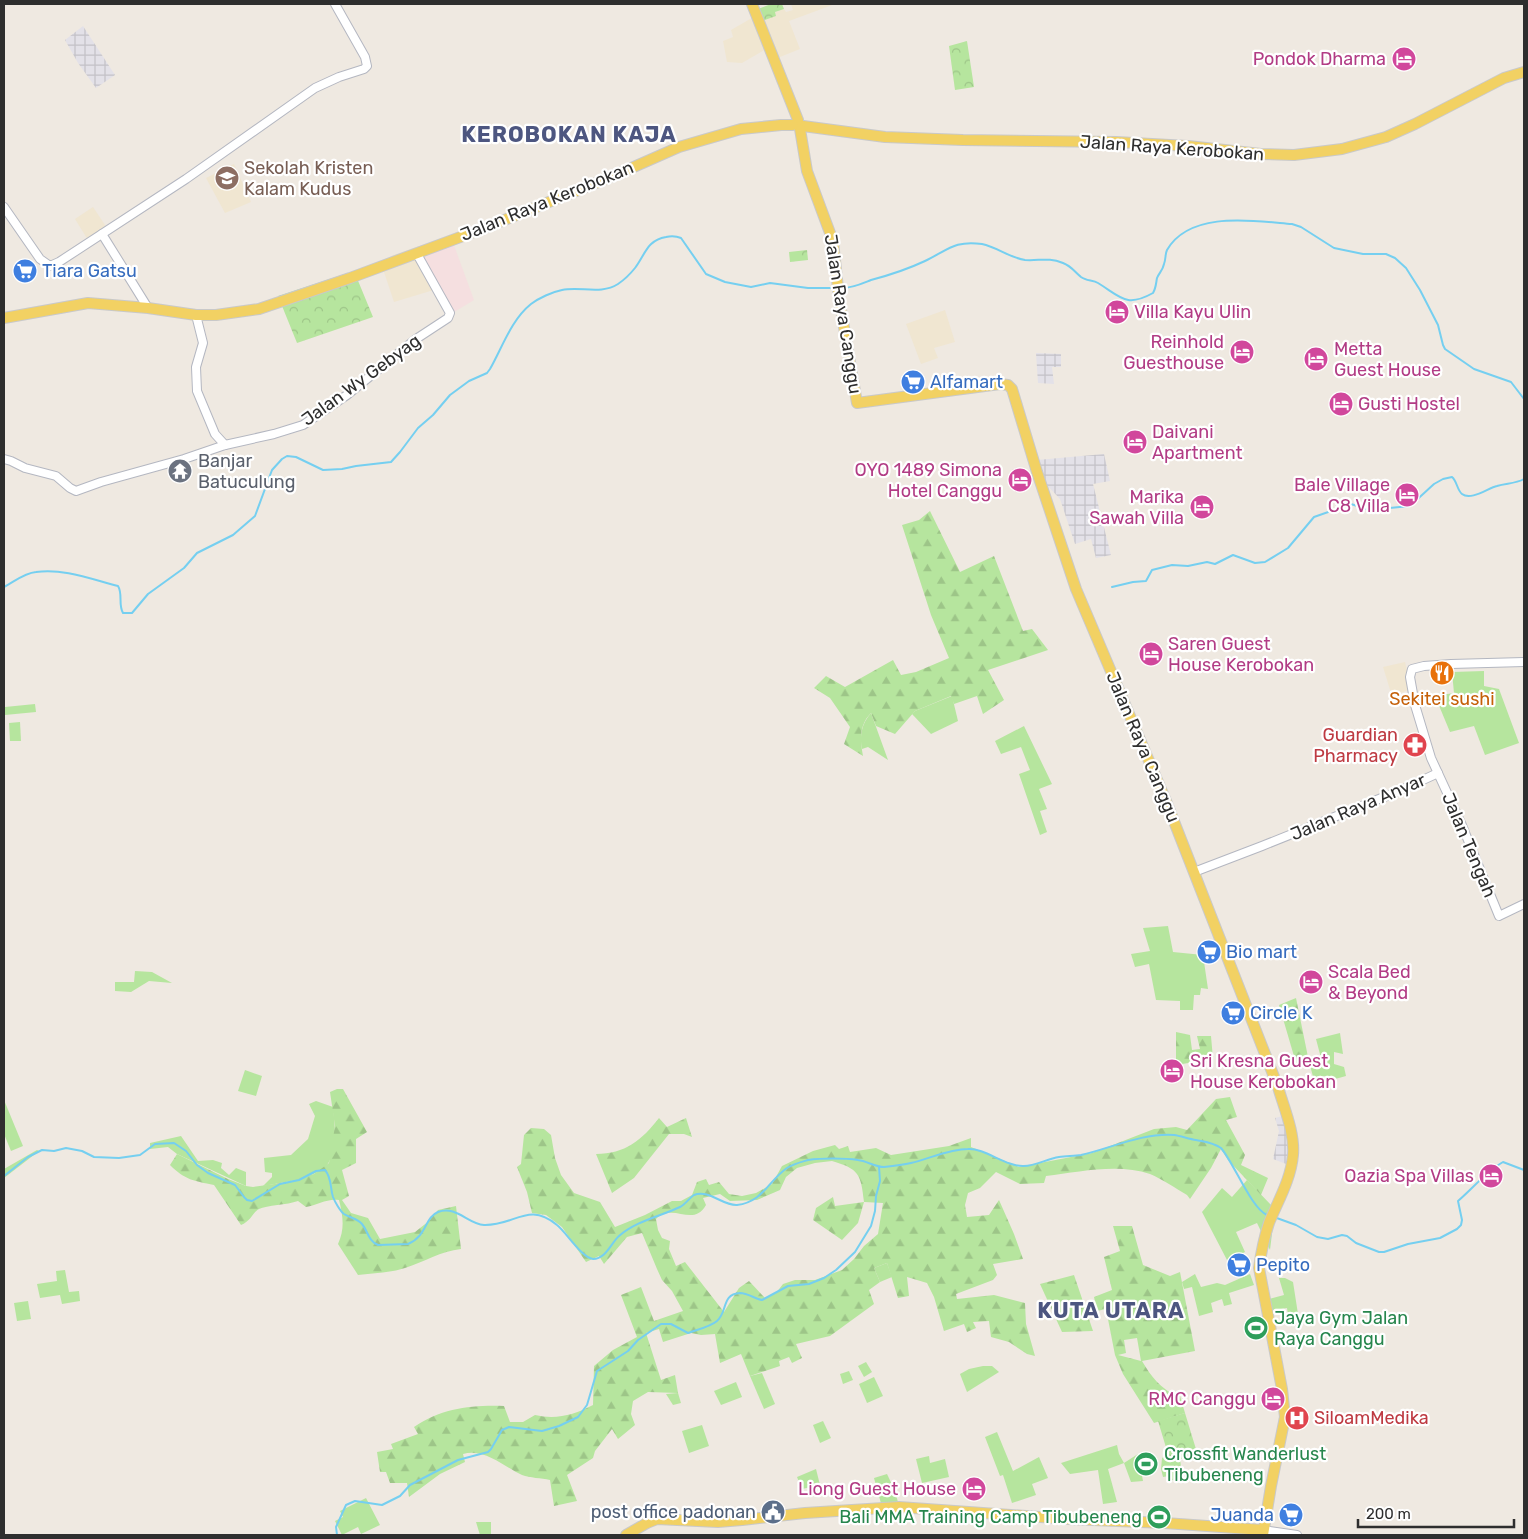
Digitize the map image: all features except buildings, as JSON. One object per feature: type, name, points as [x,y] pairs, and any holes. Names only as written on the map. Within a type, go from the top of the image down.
[{"type":"main road","name":"Jalan Raya Canggu","points":[[753,4],[799,125],[807,171],[833,241],[839,298],[857,403],[1000,384],[1008,385],[1012,389],[1076,589],[1136,728],[1278,1088],[1294,1148],[1283,1192],[1265,1238],[1259,1268],[1282,1389],[1285,1417],[1263,1533]]},
{"type":"main road","name":"Jalan Raya Kerobokan","points":[[4,318],[88,303],[148,308],[196,315],[216,315],[259,309],[417,254],[611,177],[679,147],[741,129],[799,125],[885,137],[1116,142],[1294,155],[1342,149],[1386,137],[1504,78],[1524,72]]},
{"type":"main road","points":[[626,1535],[657,1519],[718,1522],[805,1513],[899,1507],[1068,1519],[1166,1523],[1202,1531],[1263,1533]]},
{"type":"street","points":[[4,206],[40,259],[50,266],[59,262],[186,179],[315,88],[364,69],[367,64],[365,56],[335,4]]},
{"type":"street","points":[[102,234],[148,308]]},
{"type":"street","name":"Jalan Wy Gebyag","points":[[4,459],[25,468],[56,476],[76,491],[101,482],[184,460],[225,445],[274,434],[303,425],[347,395],[416,339],[448,318],[450,313],[417,254]]},
{"type":"street","points":[[196,315],[203,346],[196,367],[195,384],[199,398],[216,434],[225,445]]},
{"type":"street","points":[[216,434],[216,448]]},
{"type":"street","name":"Jalan Raya Anyar","points":[[1194,872],[1399,791],[1438,773],[1416,708],[1410,678],[1412,669],[1424,666],[1464,663],[1524,662]]},
{"type":"street","name":"Jalan Tengah","points":[[1438,773],[1461,823],[1499,916],[1524,904]]},
{"type":"street","points":[[1263,1533],[1297,1535]]},
{"type":"shaded area","points":[[791,4],[835,4],[789,21],[800,49],[780,57],[774,57],[768,48],[742,63],[727,62],[723,41],[733,37],[731,30],[757,15],[776,16],[775,12],[784,9],[786,12],[793,10]]},
{"type":"shaded area","points":[[83,26],[115,75],[96,88],[78,63],[65,40]]},
{"type":"shaded area","points":[[234,164],[251,202],[225,213],[206,178]]},
{"type":"shaded area","points":[[93,207],[107,228],[88,240],[75,219]]},
{"type":"shaded area","points":[[451,237],[474,300],[449,315],[419,246]]},
{"type":"shaded area","points":[[419,246],[437,289],[394,302],[381,263],[393,255]]},
{"type":"shaded area","points":[[945,310],[955,342],[934,348],[938,358],[921,364],[906,324]]},
{"type":"shaded area","points":[[1036,353],[1061,354],[1061,367],[1052,367],[1054,384],[1038,383]]},
{"type":"shaded area","points":[[1104,454],[1110,481],[1093,484],[1111,555],[1096,558],[1091,539],[1075,544],[1060,499],[1043,481],[1037,460]]},
{"type":"shaded area","points":[[1405,662],[1411,689],[1392,696],[1383,667]]},
{"type":"shaded area","points":[[1290,1114],[1294,1167],[1273,1159],[1279,1131],[1275,1118]]},
{"type":"green space","points":[[771,4],[782,4],[784,9],[775,12],[776,16],[759,22],[755,10]]},
{"type":"green space","points":[[967,41],[974,87],[955,90],[949,46]]},
{"type":"green space","points":[[807,250],[808,260],[790,262],[789,252]]},
{"type":"green space","points":[[354,271],[373,317],[297,343],[278,296]]},
{"type":"green space","points":[[930,511],[960,572],[994,556],[1023,631],[1032,629],[1048,650],[988,670],[1004,700],[983,714],[977,696],[954,704],[951,696],[915,711],[895,734],[876,726],[871,713],[864,723],[861,733],[863,756],[844,744],[850,727],[830,698],[814,688],[826,676],[845,687],[893,660],[901,675],[916,672],[949,658],[931,615],[902,525],[919,520]]},
{"type":"green space","points":[[1484,671],[1484,686],[1499,689],[1519,743],[1485,755],[1474,726],[1450,732],[1435,696],[1454,693],[1452,672]]},
{"type":"green space","points":[[952,696],[958,721],[931,734],[912,714],[915,711]]},
{"type":"green space","points":[[35,704],[36,712],[5,715],[5,707]]},
{"type":"green space","points":[[871,713],[888,760],[868,747],[862,749],[862,730],[865,721]]},
{"type":"green space","points":[[20,722],[21,741],[10,741],[9,723]]},
{"type":"green space","points":[[1024,726],[1052,784],[1039,789],[1047,809],[1040,811],[1047,832],[1040,835],[1019,774],[1030,770],[1021,747],[1001,754],[995,741]]},
{"type":"green space","points":[[1168,926],[1173,952],[1203,955],[1208,989],[1201,988],[1200,995],[1194,995],[1193,1010],[1180,1010],[1180,1001],[1156,1000],[1149,964],[1135,967],[1131,954],[1150,951],[1143,928]]},
{"type":"green space","points":[[135,971],[152,972],[172,983],[149,981],[131,992],[115,991],[115,982],[134,982]]},
{"type":"green space","points":[[1296,998],[1309,1062],[1296,1063],[1279,1005]]},
{"type":"green space","points":[[1176,1032],[1190,1035],[1192,1050],[1200,1049],[1197,1036],[1211,1036],[1213,1059],[1176,1065]]},
{"type":"green space","points":[[1340,1033],[1343,1054],[1334,1052],[1334,1064],[1344,1067],[1346,1076],[1328,1081],[1325,1076],[1314,1080],[1309,1062],[1321,1058],[1316,1039]]},
{"type":"green space","points":[[245,1070],[262,1076],[256,1096],[238,1091]]},
{"type":"green space","points":[[343,1089],[367,1132],[356,1139],[356,1163],[342,1170],[349,1196],[342,1200],[351,1213],[368,1218],[380,1239],[415,1232],[429,1221],[438,1210],[456,1206],[461,1249],[446,1252],[399,1270],[358,1275],[338,1244],[343,1222],[339,1200],[327,1201],[306,1207],[298,1201],[263,1208],[257,1210],[241,1225],[214,1185],[190,1179],[180,1174],[170,1165],[177,1154],[228,1179],[253,1187],[282,1183],[314,1174],[329,1163],[335,1126],[330,1092]]},
{"type":"green space","points":[[1230,1097],[1237,1117],[1226,1120],[1245,1155],[1241,1165],[1268,1178],[1261,1195],[1228,1160],[1221,1149],[1211,1168],[1190,1199],[1187,1195],[1150,1174],[1125,1169],[1085,1171],[1046,1176],[1044,1183],[1020,1184],[996,1172],[980,1188],[968,1193],[965,1205],[967,1217],[989,1215],[999,1200],[1023,1259],[993,1264],[997,1275],[993,1280],[956,1294],[957,1299],[994,1295],[1025,1303],[1026,1324],[1035,1356],[1027,1354],[1009,1342],[991,1337],[989,1321],[973,1322],[976,1328],[967,1332],[964,1324],[944,1331],[934,1297],[927,1283],[907,1277],[909,1296],[898,1298],[887,1263],[874,1268],[880,1282],[869,1290],[874,1304],[830,1336],[796,1344],[802,1358],[792,1363],[789,1357],[779,1361],[780,1366],[750,1376],[741,1354],[720,1363],[715,1334],[701,1335],[691,1333],[663,1342],[659,1329],[646,1333],[661,1380],[675,1375],[678,1393],[648,1392],[633,1401],[631,1414],[635,1425],[618,1439],[612,1429],[595,1451],[593,1458],[567,1475],[577,1501],[554,1506],[550,1480],[522,1475],[494,1459],[479,1454],[463,1454],[465,1462],[440,1474],[409,1497],[407,1483],[390,1483],[386,1472],[380,1472],[377,1452],[393,1449],[391,1444],[418,1434],[414,1427],[446,1412],[468,1407],[504,1406],[510,1422],[523,1422],[535,1415],[565,1416],[593,1405],[594,1366],[613,1350],[637,1337],[621,1295],[641,1287],[654,1321],[683,1311],[672,1291],[662,1280],[642,1233],[627,1237],[604,1264],[599,1256],[586,1262],[562,1227],[546,1215],[532,1213],[527,1192],[517,1167],[521,1164],[524,1135],[531,1128],[544,1129],[551,1135],[555,1158],[561,1175],[574,1193],[600,1202],[615,1227],[645,1215],[672,1201],[681,1201],[692,1195],[697,1182],[706,1179],[709,1185],[719,1182],[729,1194],[742,1196],[756,1193],[772,1184],[782,1166],[813,1151],[835,1145],[839,1149],[848,1146],[850,1152],[876,1148],[891,1155],[949,1146],[971,1138],[971,1147],[1019,1167],[1092,1153],[1154,1129],[1176,1127],[1187,1130],[1216,1099]],"holes":[[[832,1161],[848,1167],[857,1174],[862,1185],[864,1202],[883,1203],[878,1234],[842,1270],[815,1280],[795,1280],[783,1284],[776,1293],[765,1298],[749,1281],[739,1288],[724,1312],[685,1262],[676,1266],[669,1249],[670,1241],[662,1238],[656,1219],[662,1214],[676,1213],[689,1215],[701,1212],[706,1205],[703,1198],[720,1194],[730,1201],[757,1200],[780,1190],[786,1177],[797,1168]]]},
{"type":"green space","points":[[4,1100],[23,1146],[11,1151],[4,1134]]},
{"type":"green space","points":[[316,1101],[333,1107],[334,1142],[329,1162],[325,1168],[309,1176],[263,1186],[272,1177],[272,1173],[265,1172],[264,1158],[291,1155],[308,1139],[315,1116],[309,1104]]},
{"type":"green space","points":[[659,1118],[667,1127],[686,1118],[692,1137],[684,1134],[669,1134],[634,1178],[612,1193],[596,1154],[616,1151],[632,1144],[646,1133]]},
{"type":"green space","points":[[181,1136],[198,1161],[213,1160],[222,1163],[221,1168],[229,1175],[236,1168],[246,1172],[246,1186],[177,1154],[168,1147],[150,1149],[150,1143]]},
{"type":"green space","points":[[37,1150],[39,1151],[4,1178],[4,1169]]},
{"type":"green space","points":[[1247,1180],[1275,1209],[1270,1250],[1257,1223],[1236,1232],[1245,1252],[1227,1260],[1202,1212],[1222,1188],[1232,1197]]},
{"type":"green space","points":[[833,1197],[835,1206],[864,1202],[858,1223],[842,1240],[813,1220],[816,1208]]},
{"type":"green space","points":[[1113,1226],[1132,1226],[1143,1265],[1170,1276],[1180,1272],[1195,1351],[1142,1361],[1161,1386],[1177,1397],[1180,1396],[1185,1413],[1154,1423],[1123,1374],[1115,1355],[1106,1309],[1097,1311],[1094,1297],[1112,1290],[1104,1257],[1120,1251]],"holes":[[[1137,1338],[1141,1361],[1118,1355],[1126,1353],[1124,1340]]]},
{"type":"green space","points":[[887,1263],[892,1277],[880,1282],[874,1268]]},
{"type":"green space","points":[[65,1270],[69,1292],[79,1291],[80,1301],[62,1304],[60,1295],[40,1298],[37,1284],[57,1281],[56,1271]]},
{"type":"green space","points":[[1195,1274],[1201,1287],[1217,1283],[1225,1285],[1250,1274],[1254,1285],[1229,1293],[1232,1304],[1224,1306],[1222,1299],[1211,1303],[1213,1312],[1199,1316],[1192,1287],[1184,1289],[1182,1282]]},
{"type":"green space","points":[[1074,1275],[1093,1331],[1062,1332],[1040,1284]]},
{"type":"green space","points":[[1279,1278],[1285,1278],[1293,1282],[1298,1314],[1288,1315],[1287,1308],[1268,1311],[1265,1300],[1284,1295]]},
{"type":"green space","points":[[28,1301],[31,1319],[17,1321],[14,1303]]},
{"type":"green space","points":[[866,1362],[872,1372],[864,1377],[858,1366]]},
{"type":"green space","points":[[992,1366],[999,1372],[967,1392],[960,1374],[969,1369]]},
{"type":"green space","points":[[849,1371],[853,1380],[843,1384],[840,1374]]},
{"type":"green space","points":[[762,1373],[775,1404],[764,1409],[750,1376]]},
{"type":"green space","points":[[874,1377],[883,1396],[867,1403],[859,1384]]},
{"type":"green space","points":[[736,1382],[742,1397],[721,1405],[714,1391]]},
{"type":"green space","points":[[678,1393],[681,1403],[673,1405],[666,1394]]},
{"type":"green space","points":[[1185,1413],[1199,1459],[1180,1459],[1183,1481],[1170,1480],[1169,1476],[1163,1477],[1161,1469],[1162,1458],[1168,1454],[1158,1421]]},
{"type":"green space","points":[[823,1421],[831,1438],[820,1443],[813,1425]]},
{"type":"green space","points":[[702,1425],[709,1446],[689,1453],[682,1431]]},
{"type":"green space","points":[[997,1432],[1013,1471],[1039,1457],[1048,1478],[1032,1484],[1036,1495],[1012,1503],[1003,1475],[1000,1476],[985,1437]]},
{"type":"green space","points":[[1117,1445],[1124,1463],[1108,1469],[1117,1502],[1103,1504],[1098,1470],[1070,1474],[1061,1463]]},
{"type":"green space","points":[[1138,1454],[1143,1481],[1131,1482],[1124,1463]]},
{"type":"green space","points":[[929,1456],[930,1463],[945,1459],[949,1477],[922,1483],[916,1459]]},
{"type":"green space","points":[[816,1469],[820,1485],[802,1489],[797,1477]]},
{"type":"green space","points":[[887,1474],[895,1491],[899,1506],[882,1507],[874,1478]]},
{"type":"green space","points":[[366,1498],[380,1525],[361,1534],[358,1527],[342,1535],[335,1521],[343,1517],[340,1511]]},
{"type":"green space","points":[[476,1522],[491,1522],[491,1535],[480,1535]]},
{"type":"waterway","points":[[842,288],[857,286],[892,274],[958,245],[973,243],[988,245],[1019,259],[1058,261],[1070,267],[1083,278],[1098,283],[1118,296],[1124,299],[1136,300],[1153,293],[1167,250],[1177,237],[1191,229],[1207,223],[1242,220],[1292,224],[1301,227],[1334,248],[1363,254],[1386,254],[1395,258],[1406,268],[1420,290],[1438,325],[1445,349],[1474,369],[1511,382],[1524,399]]},
{"type":"waterway","points":[[4,587],[32,573],[46,571],[77,575],[118,586],[123,613],[132,613],[148,594],[184,568],[197,553],[233,535],[255,516],[272,470],[282,459],[287,456],[296,457],[323,470],[391,462],[418,428],[433,415],[450,395],[469,381],[487,373],[512,326],[531,304],[562,290],[598,290],[618,284],[635,268],[650,245],[660,239],[672,236],[681,238],[706,274],[725,282],[751,287],[770,283],[808,288],[835,288]]},
{"type":"waterway","points":[[1112,587],[1146,581],[1152,570],[1172,565],[1188,566],[1207,562],[1215,564],[1233,555],[1255,563],[1265,562],[1288,548],[1314,517],[1351,504],[1369,510],[1410,506],[1434,484],[1443,479],[1452,477],[1460,492],[1466,496],[1524,479]]},
{"type":"waterway","points":[[4,1176],[28,1157],[42,1150],[54,1151],[66,1148],[82,1151],[94,1157],[119,1158],[140,1155],[155,1144],[174,1143],[186,1151],[197,1165],[208,1173],[235,1185],[247,1200],[252,1201],[280,1184],[299,1180],[316,1171],[325,1170],[330,1180],[333,1197],[339,1209],[344,1214],[360,1222],[368,1236],[378,1245],[408,1244],[423,1232],[430,1218],[438,1212],[451,1211],[473,1222],[484,1225],[504,1222],[521,1216],[538,1215],[547,1218],[561,1228],[579,1250],[593,1259],[605,1254],[616,1239],[626,1231],[680,1207],[694,1195],[705,1194],[732,1205],[746,1203],[759,1195],[787,1168],[808,1160],[853,1159],[884,1167],[911,1163],[961,1149],[975,1149],[1010,1164],[1024,1166],[1059,1157],[1081,1155],[1150,1136],[1174,1135],[1209,1142],[1221,1148],[1255,1204],[1267,1215]]},
{"type":"waterway","points":[[1274,1217],[1296,1225],[1317,1237],[1328,1239],[1342,1235],[1347,1236],[1356,1243],[1379,1252],[1384,1252],[1408,1244],[1440,1238],[1457,1229],[1461,1225],[1462,1220],[1458,1201],[1485,1175],[1503,1162],[1524,1170]]},
{"type":"waterway","points":[[337,1535],[336,1527],[346,1505],[355,1501],[382,1505],[400,1496],[410,1485],[458,1460],[488,1452],[502,1430],[509,1427],[542,1431],[559,1426],[578,1417],[587,1405],[597,1371],[628,1351],[638,1340],[661,1324],[671,1324],[688,1333],[707,1327],[717,1321],[723,1313],[727,1300],[734,1294],[743,1293],[762,1300],[788,1286],[809,1284],[824,1278],[836,1270],[855,1252],[871,1226],[880,1181],[879,1167]]},
{"type":"place","name":"Pondok Dharma","points":[[1404,59]]},
{"type":"place","name":"Sekolah Kristen Kalam Kudus","points":[[227,178]]},
{"type":"place","name":"Tiara Gatsu","points":[[25,271]]},
{"type":"place","name":"Villa Kayu Ulin","points":[[1117,312]]},
{"type":"place","name":"Reinhold Guesthouse","points":[[1242,352]]},
{"type":"place","name":"Metta Guest House","points":[[1316,359]]},
{"type":"place","name":"Alfamart","points":[[913,382]]},
{"type":"place","name":"Gusti Hostel","points":[[1341,404]]},
{"type":"place","name":"Daivani Apartment","points":[[1135,442]]},
{"type":"place","name":"Banjar Batuculung","points":[[180,471]]},
{"type":"place","name":"OYO 1489 Simona Hotel Canggu","points":[[1020,480]]},
{"type":"place","name":"Bale Village C8 Villa","points":[[1407,495]]},
{"type":"place","name":"Marika Sawah Villa","points":[[1202,507]]},
{"type":"place","name":"Saren Guest House Kerobokan","points":[[1151,654]]},
{"type":"place","name":"Sekitei sushi","points":[[1442,673]]},
{"type":"place","name":"Guardian Pharmacy","points":[[1415,745]]},
{"type":"place","name":"Bio mart","points":[[1209,952]]},
{"type":"place","name":"Scala Bed & Beyond","points":[[1311,982]]},
{"type":"place","name":"Circle K","points":[[1233,1013]]},
{"type":"place","name":"Sri Kresna Guest House Kerobokan","points":[[1172,1071]]},
{"type":"place","name":"Oazia Spa Villas","points":[[1491,1176]]},
{"type":"place","name":"Pepito","points":[[1239,1265]]},
{"type":"place","name":"Jaya Gym Jalan Raya Canggu","points":[[1256,1328]]},
{"type":"place","name":"RMC Canggu","points":[[1273,1399]]},
{"type":"place","name":"SiloamMedika","points":[[1297,1418]]},
{"type":"place","name":"Crossfit Wanderlust Tibubeneng","points":[[1146,1464]]},
{"type":"place","name":"Liong Guest House","points":[[974,1489]]},
{"type":"place","name":"post office padonan","points":[[773,1512]]},
{"type":"place","name":"Juanda","points":[[1291,1515]]},
{"type":"place","name":"Bali MMA Training Camp Tibubeneng","points":[[1159,1517]]},
{"type":"district","name":"KEROBOKAN KAJA","points":[[569,134]]},
{"type":"district","name":"KUTA UTARA","points":[[1111,1310]]}]
